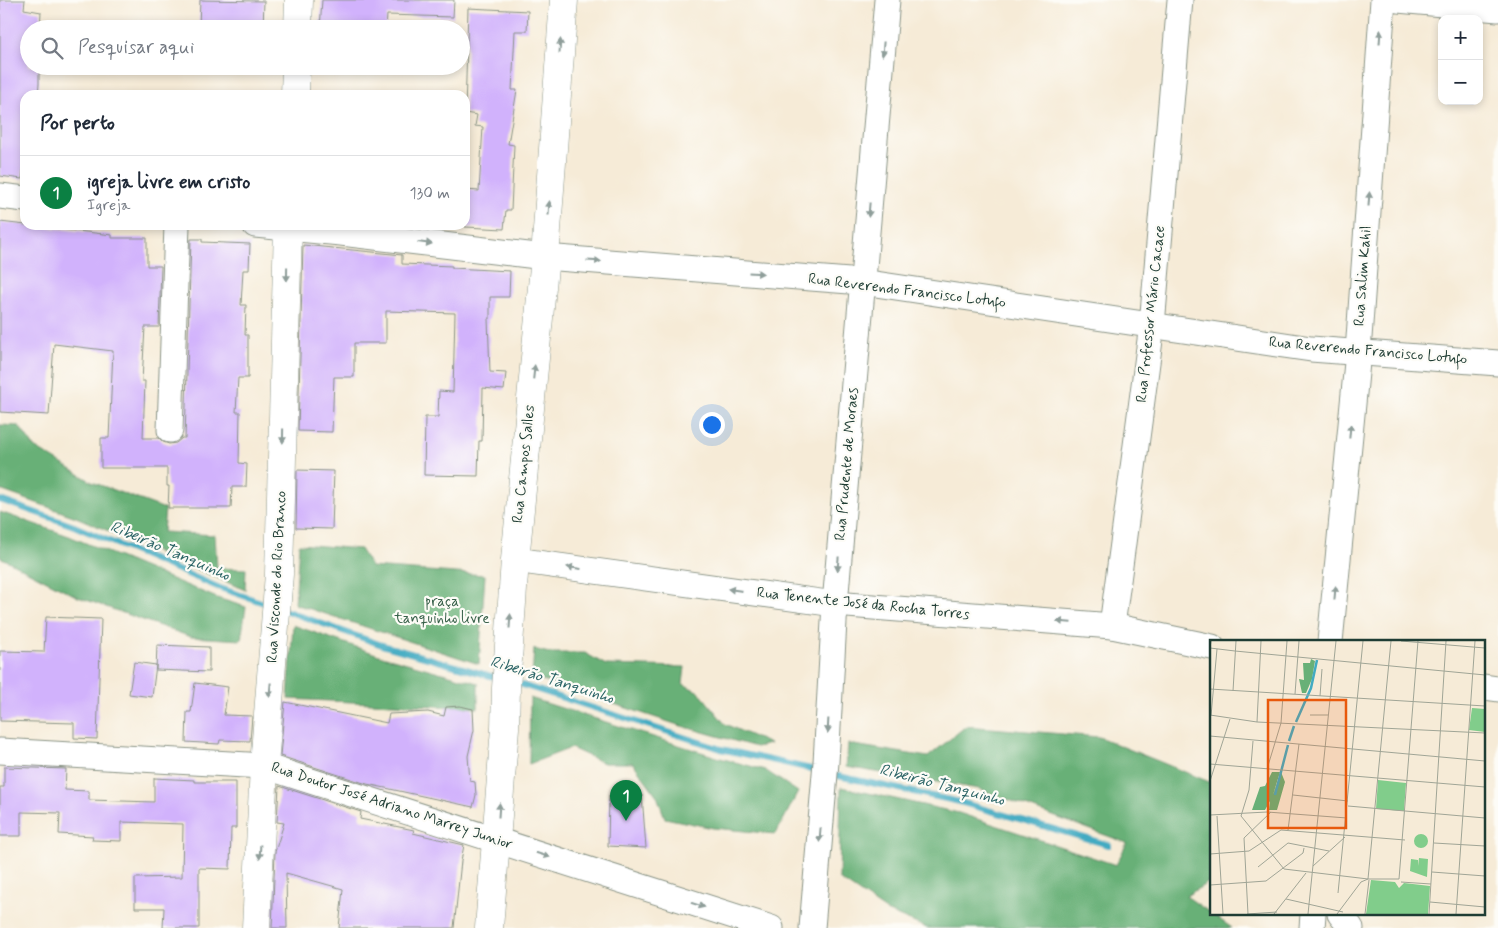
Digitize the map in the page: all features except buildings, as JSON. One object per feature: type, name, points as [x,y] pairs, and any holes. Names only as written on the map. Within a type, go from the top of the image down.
[{"type":"street","points":[[298,20],[299,0]]},
{"type":"street","name":"Rua Campos Salles","points":[[489,928],[505,728],[506,678],[514,560],[545,257],[564,0]]},
{"type":"street","name":"Rua Prudente de Moraes","points":[[812,928],[826,762],[835,604],[887,0]]},
{"type":"street","name":"Rua Professor Mário Cacace","points":[[1112,626],[1152,325],[1180,0]]},
{"type":"street","name":"Rua Salim Kahil","points":[[1330,640],[1358,352],[1383,0]]},
{"type":"street","points":[[1398,0],[1498,9]]},
{"type":"street","points":[[294,90],[295,75]]},
{"type":"street","points":[[0,196],[20,198]]},
{"type":"street","points":[[170,430],[176,230]]},
{"type":"street","name":"Rua Visconde do Rio Branco","points":[[256,928],[264,766],[279,574],[288,230]]},
{"type":"street","name":"Rua Reverendo Francisco Lotufo","points":[[321,230],[545,257],[862,282],[1312,349],[1498,363]]},
{"type":"street","name":"Rua Tenente José da Rocha Torres","points":[[514,560],[835,604],[1112,626],[1210,647]]},
{"type":"street","name":"Rua Doutor José Adriano Marrey Junior","points":[[0,751],[264,766],[771,928]]},
{"type":"street","points":[[1342,916],[1351,928]]},
{"type":"green space","points":[[0,425],[19,426],[34,447],[92,482],[165,509],[163,532],[215,535],[217,568],[246,569],[245,590],[76,517],[0,490]]},
{"type":"green space","points":[[0,512],[69,536],[217,598],[246,607],[241,640],[191,637],[78,597],[0,557]]},
{"type":"green space","name":"praça tanquinho livre","points":[[299,544],[360,549],[371,567],[485,575],[479,664],[295,604]]},
{"type":"green space","points":[[293,625],[382,656],[478,683],[478,708],[288,699]]},
{"type":"green space","points":[[534,649],[549,653],[585,653],[606,665],[685,667],[683,684],[699,692],[725,724],[770,744],[756,747],[678,725],[532,677]]},
{"type":"green space","points":[[530,698],[720,758],[765,770],[798,792],[776,834],[713,828],[665,818],[657,796],[633,763],[604,763],[571,748],[529,764]]},
{"type":"green space","points":[[966,726],[1099,737],[1210,782],[1210,881],[1186,896],[1210,913],[1210,916],[1215,916],[1232,928],[927,928],[886,911],[839,879],[841,787],[959,813],[1116,865],[1127,843],[979,789],[846,767],[848,744],[928,757]]},
{"type":"waterway","name":"Ribeirão Tanquinho","points":[[0,500],[74,526],[220,588],[270,605]]},
{"type":"waterway","name":"Ribeirão Tanquinho","points":[[284,610],[382,645],[501,679]]},
{"type":"waterway","name":"Ribeirão Tanquinho","points":[[513,682],[721,749],[820,771]]},
{"type":"waterway","name":"Ribeirão Tanquinho","points":[[829,774],[960,802],[1109,845]]},
{"type":"place","name":"igreja livre em cristo","points":[[626,821]]}]
